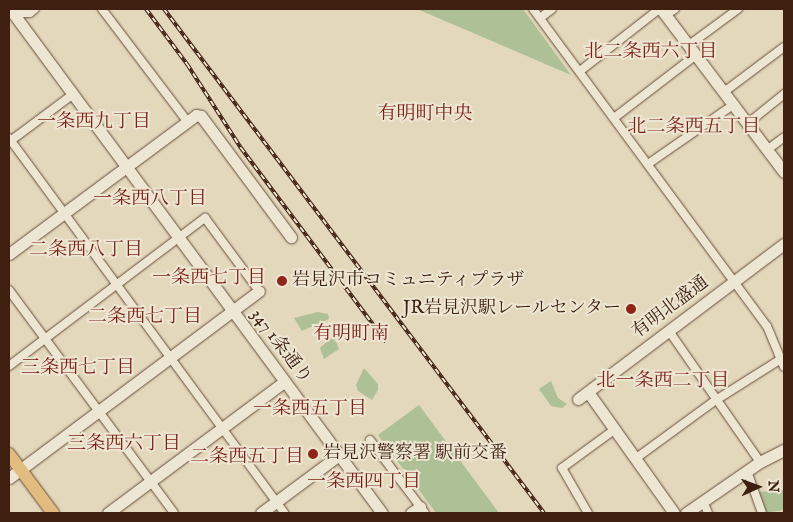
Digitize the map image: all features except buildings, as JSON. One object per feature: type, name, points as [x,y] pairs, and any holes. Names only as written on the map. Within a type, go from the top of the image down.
[{"type":"main road","points":[[9,454],[53,513]]},
{"type":"street","points":[[14,12],[30,13],[35,9]]},
{"type":"street","points":[[102,9],[187,122]]},
{"type":"street","points":[[533,9],[767,326],[784,367]]},
{"type":"street","points":[[540,18],[552,9]]},
{"type":"street","points":[[614,118],[738,9]]},
{"type":"street","points":[[580,71],[665,10],[692,50],[784,172]]},
{"type":"street","name":"347 1条通り","points":[[14,12],[124,167],[382,513]]},
{"type":"street","points":[[724,92],[784,48]]},
{"type":"street","points":[[748,124],[784,94]]},
{"type":"street","points":[[72,95],[9,140],[118,284],[284,513]]},
{"type":"street","points":[[648,164],[733,105]]},
{"type":"street","points":[[9,254],[196,115],[201,116],[291,237]]},
{"type":"street","points":[[768,150],[784,137]]},
{"type":"street","points":[[9,366],[205,218],[258,290],[9,478]]},
{"type":"street","name":"有明北盛通","points":[[578,399],[784,244]]},
{"type":"street","points":[[9,290],[97,412],[174,513]]},
{"type":"street","points":[[669,331],[760,462]]},
{"type":"street","points":[[634,459],[716,400],[781,359]]},
{"type":"street","points":[[108,513],[284,382]]},
{"type":"street","points":[[588,392],[674,513]]},
{"type":"street","points":[[588,513],[562,468],[614,430]]},
{"type":"street","points":[[370,440],[419,511]]},
{"type":"street","points":[[686,513],[760,462],[784,450]]},
{"type":"street","points":[[261,513],[339,455]]},
{"type":"street","points":[[747,471],[762,513]]},
{"type":"street","points":[[703,501],[708,513]]},
{"type":"green space","points":[[417,9],[523,9],[571,75]]},
{"type":"green space","points":[[318,312],[328,314],[329,319],[302,331],[294,318]]},
{"type":"green space","points":[[331,338],[335,339],[339,349],[324,359],[320,348]]},
{"type":"green space","points":[[364,368],[378,384],[378,390],[372,400],[358,391],[356,385]]},
{"type":"green space","points":[[551,381],[558,398],[567,404],[562,408],[551,406],[539,389]]},
{"type":"green space","points":[[419,405],[499,513],[436,513],[378,435]]},
{"type":"green space","points":[[784,490],[784,510],[764,513],[757,492]]},
{"type":"railway","points":[[146,9],[187,64],[241,148],[386,342]]},
{"type":"railway","points":[[164,9],[544,513]]},
{"type":"place","name":"岩見沢市コミュニティプラザ","points":[[282,281]]},
{"type":"place","name":"JR岩見沢駅レールセンター","points":[[631,309]]},
{"type":"place","name":"岩見沢警察署 駅前交番","points":[[313,454]]},
{"type":"district","name":"北二条西六丁目","points":[[651,53]]},
{"type":"district","name":"有明町中央","points":[[425,115]]},
{"type":"district","name":"一条西九丁目","points":[[94,123]]},
{"type":"district","name":"北二条西五丁目","points":[[694,128]]},
{"type":"district","name":"一条西八丁目","points":[[150,200]]},
{"type":"district","name":"二条西八丁目","points":[[86,251]]},
{"type":"district","name":"一条西七丁目","points":[[209,279]]},
{"type":"district","name":"二条西七丁目","points":[[145,318]]},
{"type":"district","name":"有明町南","points":[[351,335]]},
{"type":"district","name":"三条西七丁目","points":[[78,369]]},
{"type":"district","name":"北一条西二丁目","points":[[663,382]]},
{"type":"district","name":"一条西五丁目","points":[[310,410]]},
{"type":"district","name":"三条西六丁目","points":[[124,445]]},
{"type":"district","name":"二条西五丁目","points":[[247,458]]},
{"type":"district","name":"一条西四丁目","points":[[364,483]]}]
